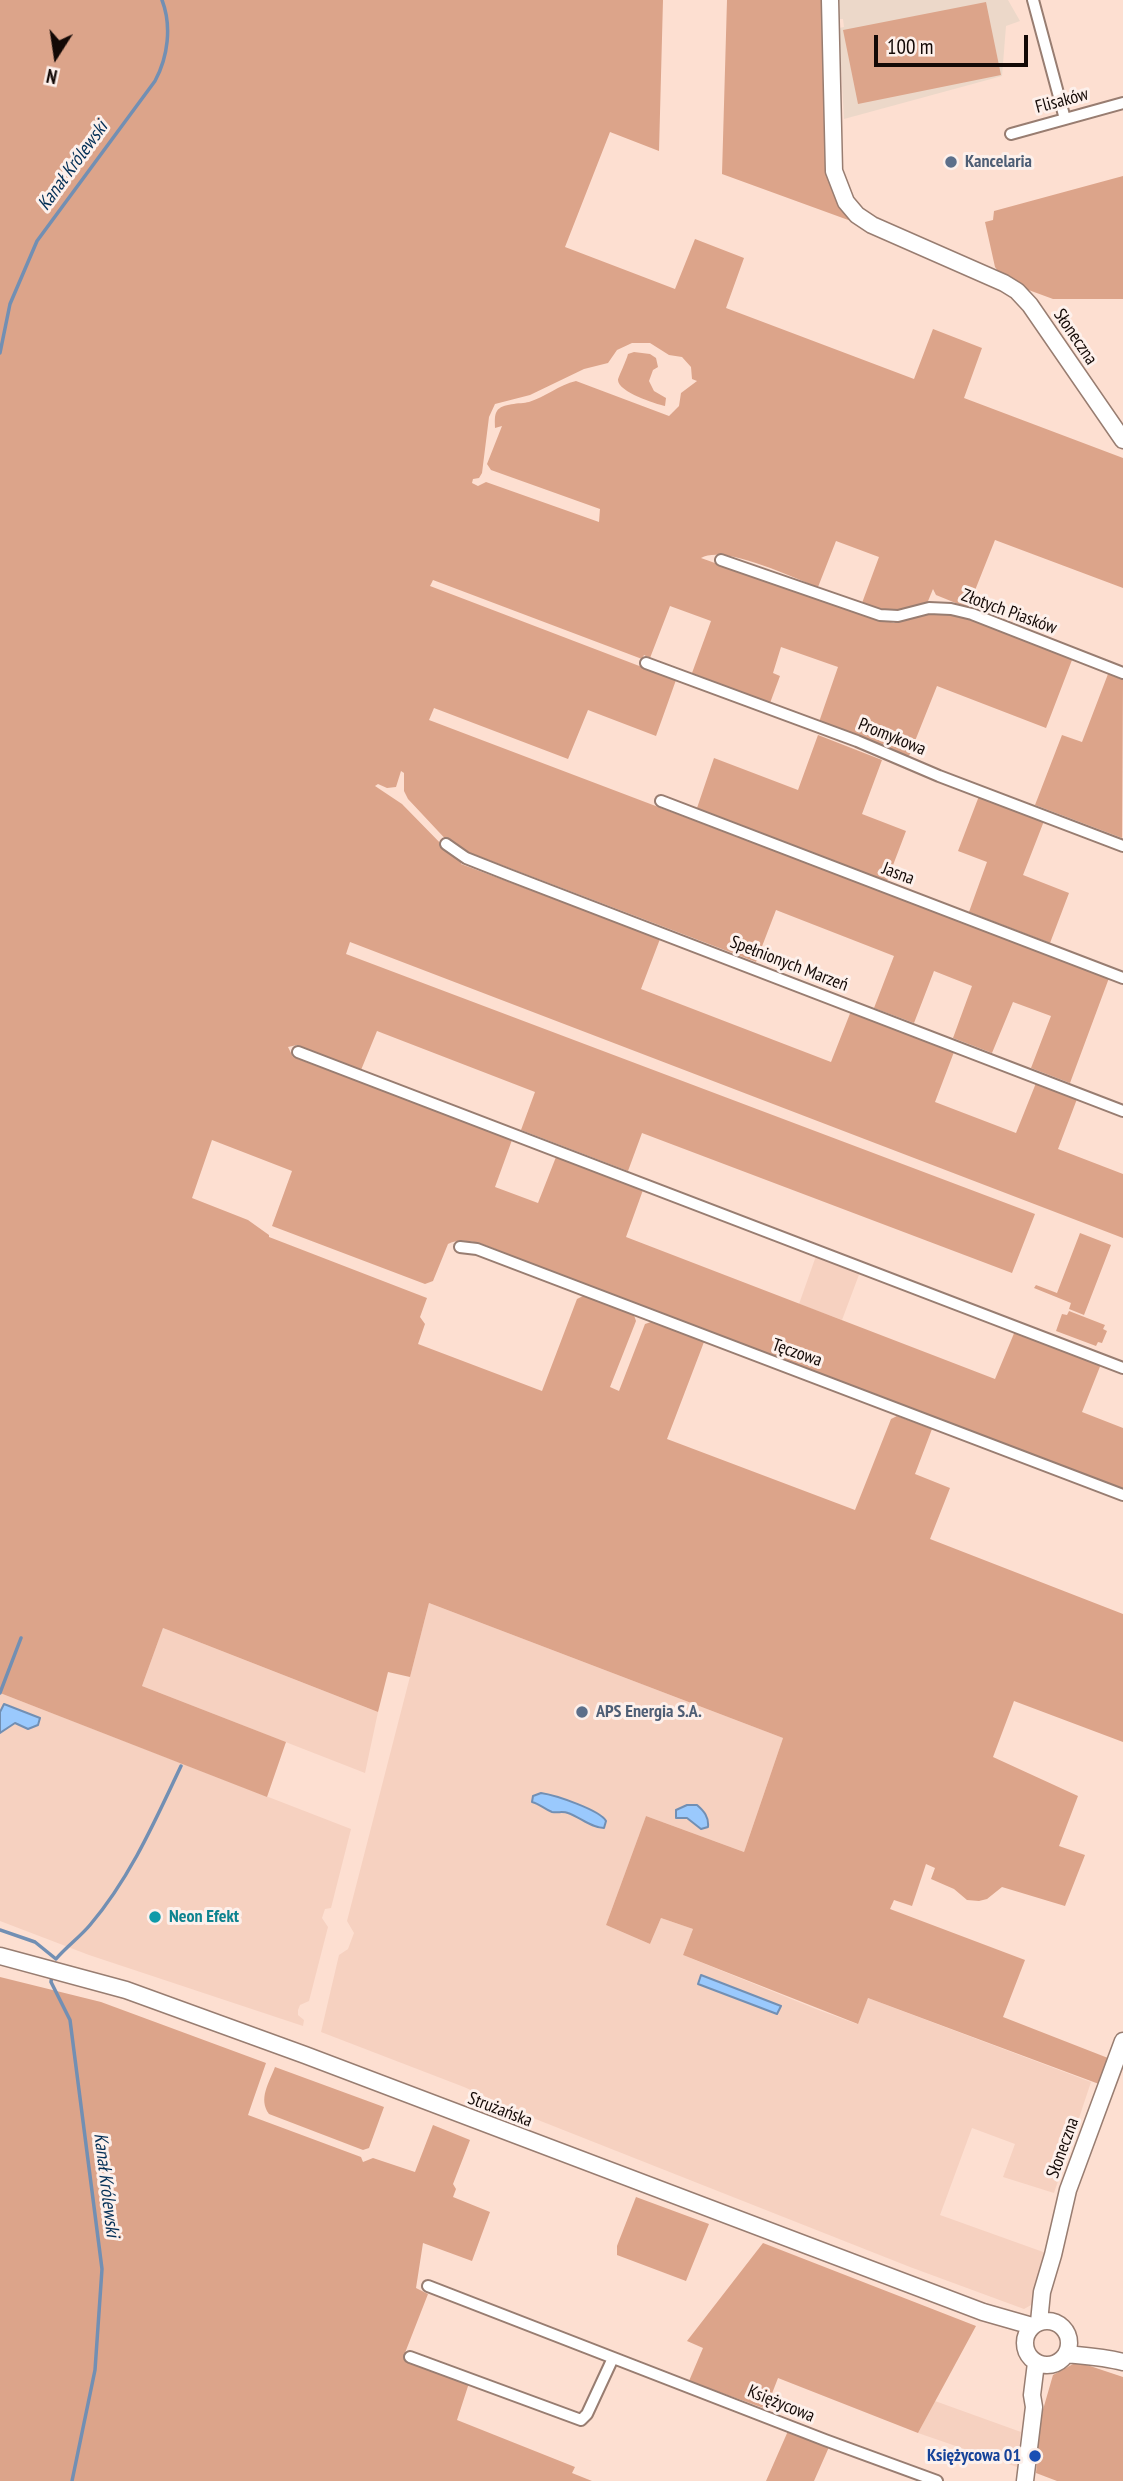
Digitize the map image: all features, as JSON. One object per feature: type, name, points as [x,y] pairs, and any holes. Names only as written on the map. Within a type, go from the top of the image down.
[{"type":"main road","name":"Słoneczna","points":[[830,0],[834,171],[846,202],[857,215],[872,225],[1017,291],[1030,305],[1123,440]]},
{"type":"main road","name":"Strużańska","points":[[0,1956],[126,1990],[305,2055],[983,2312],[1038,2328]]},
{"type":"main road","name":"Słoneczna","points":[[1038,2328],[1040,2300],[1068,2190],[1123,2040]]},
{"type":"main road","points":[[1038,2328],[1065,2329],[1068,2348],[1062,2360],[1042,2364],[1027,2353],[1038,2328]]},
{"type":"main road","points":[[1068,2348],[1096,2350],[1103,2357],[1123,2362]]},
{"type":"main road","points":[[1025,2481],[1042,2364]]},
{"type":"street","points":[[1033,0],[1065,119]]},
{"type":"street","name":"Flisaków","points":[[1011,134],[1123,103]]},
{"type":"street","name":"Złotych Piasków","points":[[721,560],[880,614],[898,616],[938,607],[972,614],[1123,673]]},
{"type":"street","name":"Promykowa","points":[[646,663],[858,741],[939,776],[1123,846]]},
{"type":"street","name":"Jasna","points":[[661,802],[1123,978]]},
{"type":"street","name":"Spełnionych Marzeń","points":[[446,844],[467,858],[509,875],[1123,1111]]},
{"type":"street","points":[[298,1052],[1123,1367]]},
{"type":"street","name":"Tęczowa","points":[[460,1247],[477,1249],[1123,1495]]},
{"type":"street","name":"Księżycowa","points":[[428,2286],[937,2481]]},
{"type":"street","points":[[410,2357],[580,2420],[587,2414],[613,2358]]},
{"type":"shaded area","points":[[0,0],[663,0],[659,151],[610,132],[565,247],[675,289],[695,239],[744,258],[726,308],[914,379],[933,329],[982,348],[964,398],[1123,458],[1123,588],[995,540],[968,608],[936,595],[933,589],[926,606],[889,612],[862,603],[879,557],[836,541],[818,587],[742,559],[725,555],[701,558],[812,598],[894,623],[903,618],[940,610],[973,618],[1072,660],[1046,728],[937,686],[909,756],[819,722],[838,667],[781,647],[773,673],[780,676],[770,703],[692,673],[711,621],[670,606],[650,658],[644,655],[642,659],[433,580],[430,586],[676,680],[656,736],[588,710],[568,759],[434,708],[429,720],[1109,978],[1070,1083],[1031,1068],[1051,1016],[1013,1002],[992,1053],[953,1038],[972,986],[934,971],[914,1023],[874,1008],[894,956],[776,910],[756,962],[452,846],[408,799],[404,791],[404,773],[401,771],[396,787],[387,788],[378,784],[375,786],[402,804],[447,850],[463,859],[461,864],[660,939],[641,989],[831,1062],[851,1011],[954,1052],[935,1102],[1016,1133],[1036,1083],[1077,1099],[1058,1149],[1123,1174],[1123,1238],[350,942],[346,954],[1035,1214],[1012,1273],[642,1133],[628,1171],[521,1130],[535,1092],[377,1031],[361,1070],[297,1045],[288,1047],[293,1057],[512,1140],[495,1187],[538,1203],[556,1157],[643,1190],[626,1237],[995,1379],[1015,1331],[1101,1364],[1082,1412],[1123,1428],[1123,1489],[780,1361],[498,1253],[498,1250],[480,1243],[460,1241],[448,1244],[433,1281],[425,1284],[272,1226],[292,1171],[212,1140],[192,1198],[248,1220],[269,1237],[427,1298],[420,1317],[425,1324],[418,1344],[542,1391],[577,1299],[583,1296],[634,1315],[636,1321],[610,1387],[619,1391],[645,1324],[651,1322],[704,1342],[667,1439],[855,1510],[891,1419],[897,1416],[932,1429],[915,1474],[950,1488],[930,1539],[1123,1614],[1123,1742],[1014,1701],[993,1757],[1078,1796],[1059,1846],[1085,1855],[1065,1906],[1002,1887],[987,1899],[967,1900],[954,1889],[931,1879],[935,1868],[926,1864],[912,1906],[894,1900],[890,1909],[1025,1960],[1003,2017],[1108,2058],[1099,2084],[868,1998],[858,2024],[683,1955],[693,1929],[661,1918],[650,1944],[606,1925],[646,1816],[744,1852],[783,1738],[429,1603],[410,1677],[388,1672],[378,1712],[163,1628],[142,1686],[286,1742],[267,1797],[0,1693]],"holes":[[[632,343],[650,343],[669,355],[682,357],[691,367],[692,379],[697,381],[681,393],[679,406],[669,416],[576,381],[529,402],[503,406],[495,415],[495,428],[502,426],[487,464],[491,470],[600,509],[599,522],[486,482],[478,486],[472,483],[473,479],[479,478],[482,473],[489,417],[495,404],[530,395],[584,369],[608,363],[617,350]]]},
{"type":"shaded area","points":[[727,0],[825,0],[829,167],[832,190],[851,221],[722,174]]},
{"type":"shaded area","points":[[838,0],[1008,0],[1020,21],[1006,26],[1002,76],[844,119],[839,28],[844,27],[843,19],[839,19]]},
{"type":"shaded area","points":[[986,2],[1001,75],[858,104],[843,30]]},
{"type":"shaded area","points":[[1123,176],[1123,299],[1053,299],[1015,285],[1000,274],[995,267],[985,222],[993,220],[994,211]]},
{"type":"shaded area","points":[[628,354],[650,354],[656,358],[658,367],[653,370],[649,381],[654,391],[666,398],[665,406],[638,397],[620,384],[618,379]]},
{"type":"shaded area","points":[[1108,674],[1123,680],[1122,838],[1035,805],[1062,735],[1082,742]]},
{"type":"shaded area","points":[[818,735],[882,760],[862,814],[906,831],[887,881],[697,808],[714,758],[798,790]]},
{"type":"shaded area","points":[[979,796],[1044,821],[1023,875],[1069,893],[1050,943],[969,912],[987,862],[958,851]]},
{"type":"shaded area","points":[[1080,1233],[1111,1245],[1084,1315],[1069,1309],[1071,1303],[1034,1288],[1036,1285],[1057,1293]]},
{"type":"shaded area","points":[[816,1256],[860,1272],[842,1320],[799,1304]]},
{"type":"shaded area","points":[[1069,1311],[1105,1325],[1103,1329],[1107,1331],[1102,1343],[1098,1342],[1096,1346],[1056,1331],[1062,1314],[1067,1315]]},
{"type":"shaded area","points":[[429,1603],[783,1738],[744,1852],[646,1816],[606,1925],[650,1944],[661,1918],[693,1929],[683,1955],[816,2009],[857,2024],[868,1998],[1091,2082],[1054,2193],[1003,2177],[1015,2144],[972,2128],[940,2215],[1046,2253],[1033,2304],[1024,2309],[910,2267],[321,2032],[339,1955],[348,1949],[354,1933],[347,1921]]},
{"type":"shaded area","points":[[163,1628],[378,1712],[365,1773],[142,1686]]},
{"type":"shaded area","points":[[0,1693],[351,1829],[331,1908],[325,1909],[322,1918],[328,1927],[309,2001],[300,2005],[298,2010],[298,2015],[304,2020],[303,2026],[89,1955],[0,1921]]},
{"type":"shaded area","points":[[0,1977],[101,2002],[266,2063],[248,2115],[361,2157],[363,2162],[373,2158],[415,2172],[433,2125],[470,2140],[453,2184],[456,2189],[453,2197],[490,2212],[472,2261],[423,2243],[416,2288],[428,2294],[403,2358],[469,2383],[457,2420],[575,2467],[572,2473],[592,2481],[0,2481]]},
{"type":"shaded area","points":[[275,2067],[384,2107],[369,2148],[363,2150],[269,2114],[264,2097]]},
{"type":"shaded area","points":[[636,2197],[709,2224],[686,2281],[617,2255],[617,2246]]},
{"type":"shaded area","points":[[763,2243],[976,2326],[918,2433],[778,2378],[766,2409],[689,2381],[703,2348],[687,2341]]},
{"type":"shaded area","points":[[1081,2363],[1123,2377],[1123,2481],[1057,2481],[1036,2473],[1040,2420],[1053,2375],[1073,2364]]},
{"type":"shaded area","points":[[935,2401],[1021,2432],[1017,2467],[918,2433]]},
{"type":"shaded area","points":[[788,2431],[829,2447],[814,2481],[766,2481]]},
{"type":"water","points":[[4,1704],[40,1718],[38,1725],[28,1729],[15,1723],[0,1733],[0,1712]]},
{"type":"water","points":[[541,1793],[595,1812],[606,1821],[604,1828],[568,1813],[552,1812],[532,1802],[533,1796]]},
{"type":"water","points":[[687,1805],[697,1805],[702,1810],[707,1817],[708,1827],[701,1829],[687,1818],[676,1818],[676,1810]]},
{"type":"water","points":[[701,1975],[781,2006],[777,2014],[698,1984]]},
{"type":"waterway","name":"Kanał Królewski","points":[[0,353],[10,304],[37,241],[155,81],[166,52],[168,31],[162,0]]},
{"type":"waterway","points":[[0,1693],[21,1638]]},
{"type":"waterway","points":[[56,1959],[90,1925],[117,1888],[141,1849],[181,1766]]},
{"type":"waterway","name":"Kanał Królewski","points":[[0,1930],[35,1942],[56,1959]]},
{"type":"waterway","name":"Kanał Królewski","points":[[52,1975],[51,1982],[70,2020],[102,2269],[95,2370],[72,2481]]},
{"type":"place","name":"Kancelaria","points":[[951,162]]},
{"type":"place","name":"APS Energia S.A.","points":[[582,1712]]},
{"type":"place","name":"Neon Efekt","points":[[155,1917]]},
{"type":"place","name":"Księżycowa 01","points":[[1035,2456]]}]
